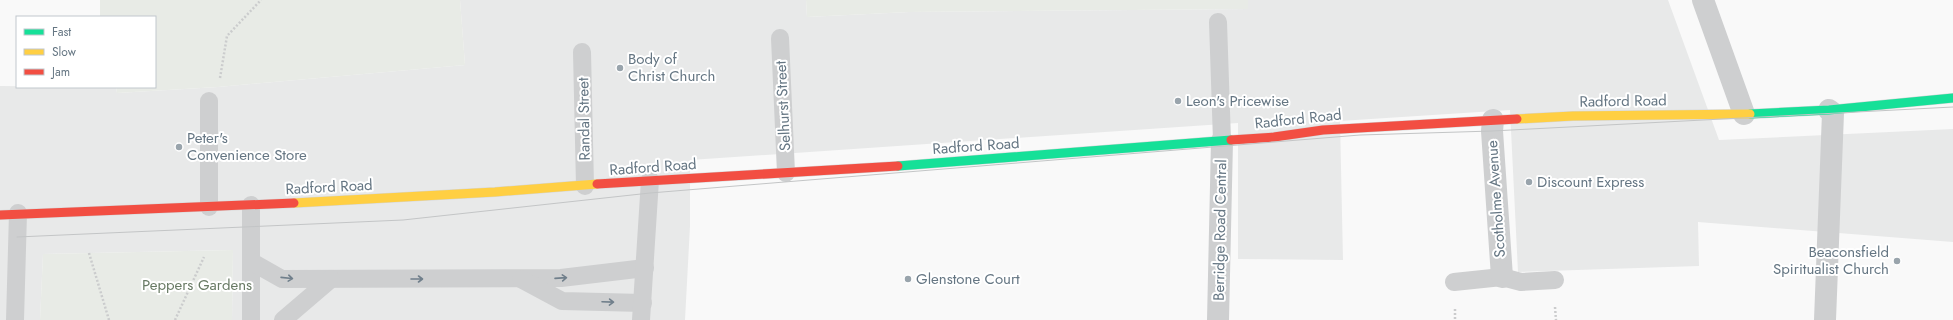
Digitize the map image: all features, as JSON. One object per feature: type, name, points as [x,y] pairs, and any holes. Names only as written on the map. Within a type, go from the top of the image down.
[{"type":"street","points":[[1703,0],[1744,114]]},
{"type":"street","name":"Radford Road","points":[[9,214],[251,205],[585,186],[650,180],[976,161],[1274,137],[1323,130],[1573,116],[1744,114],[1829,110],[1953,98]]},
{"type":"street","points":[[1824,320],[1833,113],[1829,110]]},
{"type":"street","name":"Scotholme Avenue","points":[[1493,120],[1492,131],[1502,277]]},
{"type":"street","name":"Berridge Road Central","points":[[1218,320],[1222,141]]},
{"type":"lane","points":[[1218,22],[1222,141]]},
{"type":"lane","name":"Selhurst Street","points":[[780,38],[786,173]]},
{"type":"lane","name":"Randal Street","points":[[582,52],[585,186]]},
{"type":"lane","points":[[209,101],[209,207]]},
{"type":"lane","points":[[519,278],[562,301],[642,312],[650,180]]},
{"type":"lane","points":[[251,205],[251,320]]},
{"type":"lane","points":[[9,214],[15,320]]},
{"type":"lane","points":[[252,262],[282,279],[561,278],[645,268]]},
{"type":"lane","name":"Scotholme Avenue","points":[[1454,282],[1502,277],[1521,282],[1555,280]]},
{"type":"lane","points":[[283,320],[331,279]]},
{"type":"path","points":[[209,101],[208,93],[218,92],[227,36],[260,0]]},
{"type":"path","points":[[89,253],[109,320]]},
{"type":"path","points":[[175,320],[204,257]]},
{"type":"shaded area","points":[[460,0],[806,0],[807,17],[909,12],[1248,9],[1248,0],[1668,0],[1719,140],[1953,129],[1953,242],[1698,222],[1699,266],[1518,272],[1510,110],[1340,121],[1343,260],[1238,259],[1238,123],[690,160],[690,226],[685,320],[232,320],[233,250],[43,254],[40,320],[0,320],[0,86],[16,86],[16,88],[116,88],[117,93],[218,87],[465,65]]},
{"type":"green space","points":[[100,0],[460,0],[465,65],[218,87],[117,93],[116,88],[156,88],[156,16],[100,16]]},
{"type":"green space","points":[[806,0],[1248,0],[1248,9],[909,12],[807,17]]},
{"type":"green space","name":"Peppers Gardens","points":[[233,250],[232,320],[40,320],[43,254]]},
{"type":"tram line","points":[[17,237],[403,220],[650,193],[1360,135],[1492,131],[1953,107]]},
{"type":"traffic: fast","points":[[1750,114],[1829,110],[1953,98]]},
{"type":"traffic: fast","points":[[898,166],[1231,140]]},
{"type":"traffic: slow","points":[[1517,119],[1573,116],[1750,114]]},
{"type":"traffic: slow","points":[[294,203],[495,192],[597,184]]},
{"type":"traffic: jam","points":[[1231,140],[1274,137],[1323,130],[1517,119]]},
{"type":"traffic: jam","points":[[597,184],[898,166]]},
{"type":"traffic: jam","points":[[0,215],[294,203]]},
{"type":"place","name":"Body of Christ Church","points":[[620,68]]},
{"type":"place","name":"Leon's Pricewise","points":[[1178,101]]},
{"type":"place","name":"Peter's Convenience Store","points":[[179,147]]},
{"type":"place","name":"Discount Express","points":[[1529,182]]},
{"type":"place","name":"Beaconsfield Spiritualist Church","points":[[1897,261]]},
{"type":"place","name":"Glenstone Court","points":[[908,279]]}]
